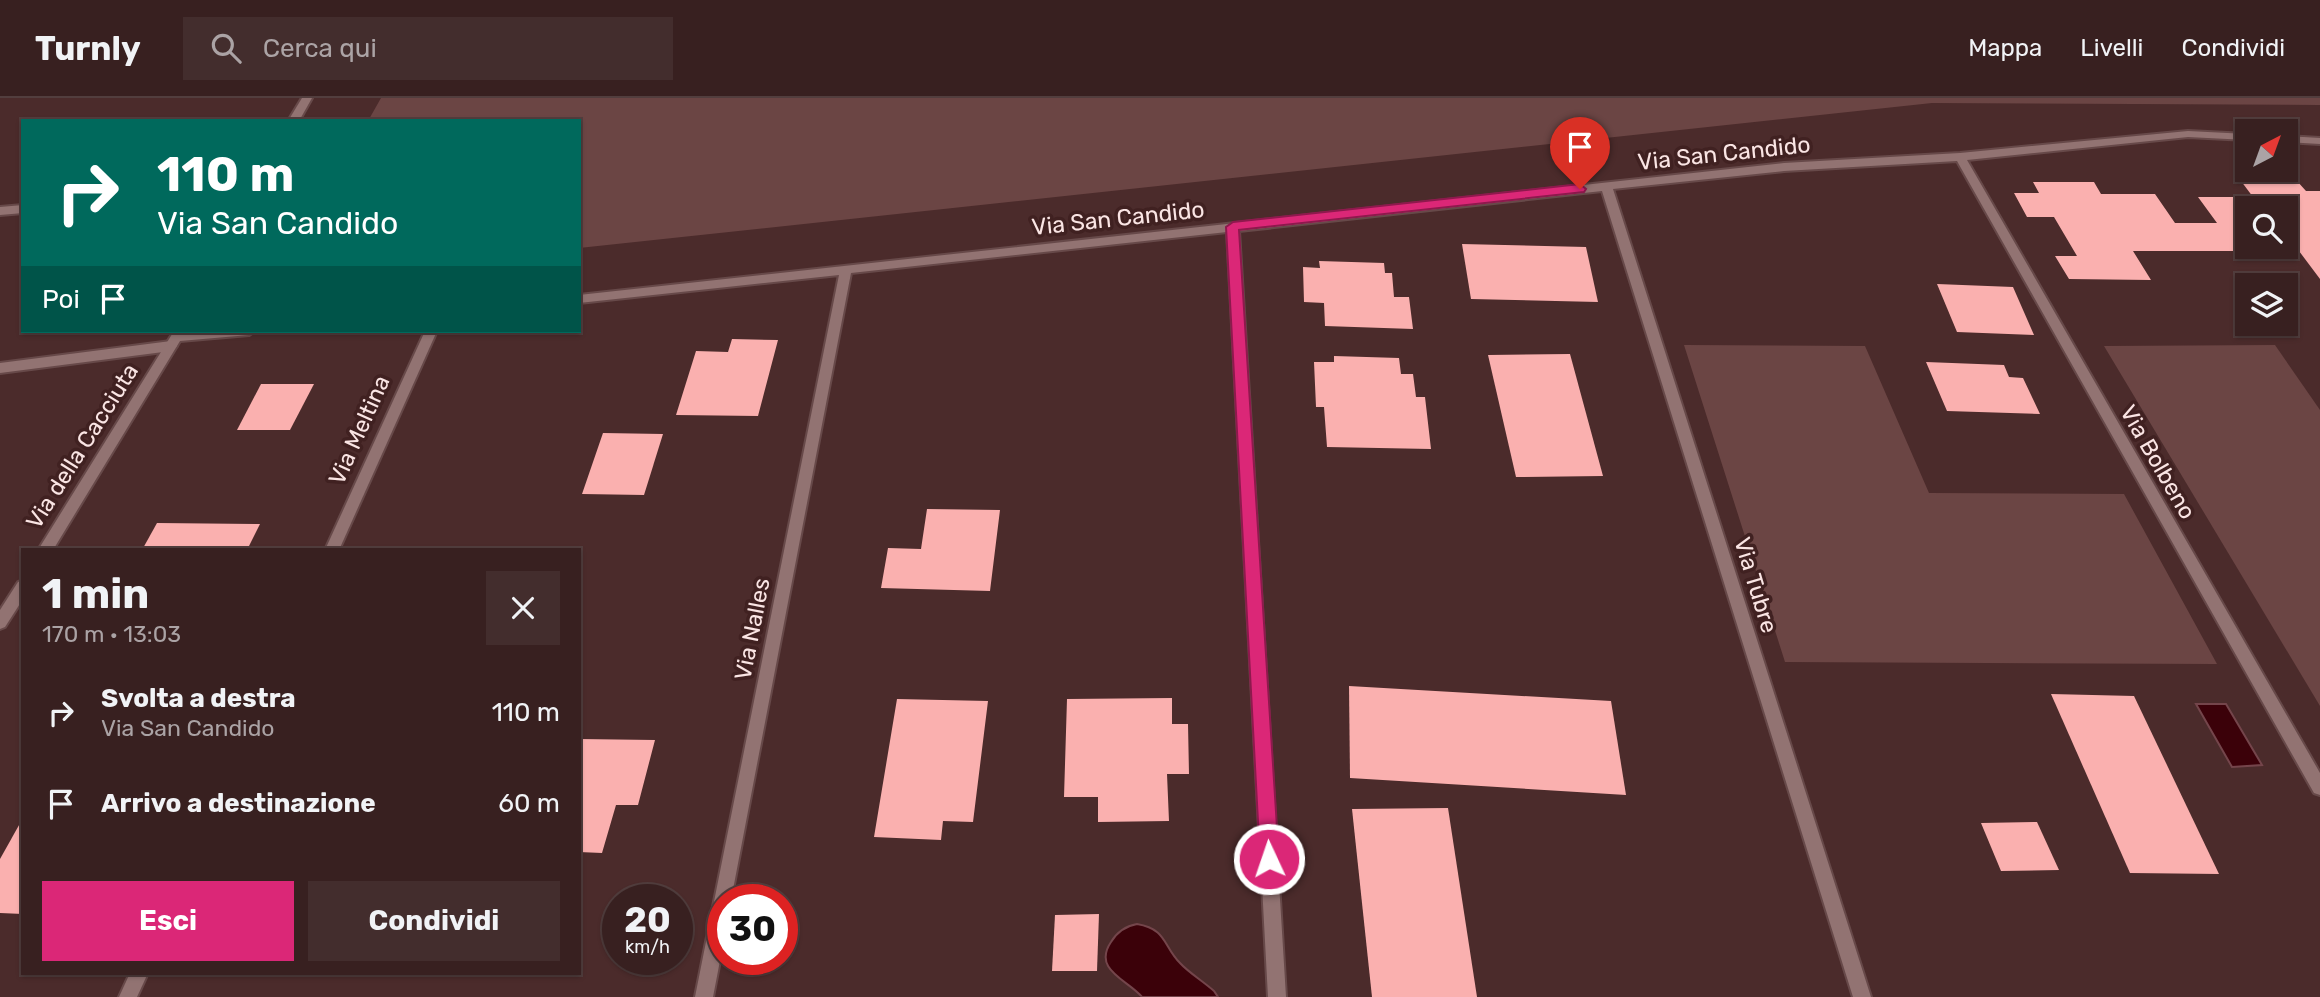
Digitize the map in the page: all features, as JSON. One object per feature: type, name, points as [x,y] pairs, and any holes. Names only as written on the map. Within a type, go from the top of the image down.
[{"type":"street","points":[[294,119],[307,98]]},
{"type":"street","name":"Via San Candido","points":[[581,299],[1784,167],[1960,157],[2188,134],[2235,136]]},
{"type":"street","points":[[2298,140],[2320,141]]},
{"type":"street","name":"Via Bolbeno","points":[[1960,157],[2320,788]]},
{"type":"street","name":"Via Tubre","points":[[1606,186],[1862,997]]},
{"type":"street","points":[[0,211],[21,209]]},
{"type":"street","points":[[1233,227],[1277,997]]},
{"type":"street","name":"Via Nalles","points":[[704,997],[846,269]]},
{"type":"street","points":[[0,368],[176,338],[228,333]]},
{"type":"street","name":"Via Meltina","points":[[332,548],[430,333]]},
{"type":"street","name":"Via della Cacciuta","points":[[47,548],[176,338]]},
{"type":"street","points":[[0,623],[21,589]]},
{"type":"street","points":[[128,997],[138,975]]},
{"type":"shaded area","points":[[381,98],[2320,98],[2320,105],[1932,103],[581,248],[581,119],[369,119]]},
{"type":"shaded area","points":[[1684,345],[1865,346],[1929,493],[2124,494],[2217,664],[1785,662]]},
{"type":"shaded area","points":[[2275,345],[2320,410],[2320,706],[2104,346]]},
{"type":"shaded area","points":[[2196,704],[2226,704],[2262,765],[2232,767]]},
{"type":"shaded area","points":[[1137,924],[1147,926],[1159,934],[1180,963],[1218,997],[1142,997],[1114,974],[1106,960],[1106,952],[1119,932]]},
{"type":"building","points":[[2033,182],[2094,182],[2101,194],[2155,194],[2175,223],[2217,223],[2198,197],[2235,197],[2235,251],[2133,251],[2151,280],[2069,279],[2055,256],[2077,256],[2054,217],[2027,217],[2014,193],[2039,193]]},
{"type":"building","points":[[2242,182],[2298,182],[2306,191],[2320,191],[2320,279],[2299,251],[2298,196],[2252,196]]},
{"type":"building","points":[[1462,244],[1586,247],[1598,302],[1471,299]]},
{"type":"building","points":[[1319,261],[1384,263],[1385,273],[1392,273],[1394,297],[1409,297],[1413,329],[1325,326],[1324,303],[1304,302],[1303,267],[1320,268]]},
{"type":"building","points":[[1937,284],[2013,287],[2034,335],[1957,332]]},
{"type":"building","points":[[732,339],[778,340],[758,416],[676,415],[696,351],[728,352]]},
{"type":"building","points":[[1570,354],[1603,476],[1516,477],[1488,355]]},
{"type":"building","points":[[1334,356],[1399,358],[1401,374],[1413,374],[1416,397],[1425,397],[1431,449],[1327,447],[1324,407],[1316,407],[1314,362],[1334,362]]},
{"type":"building","points":[[1926,362],[2004,365],[2009,377],[2023,378],[2040,414],[1947,411]]},
{"type":"building","points":[[261,384],[314,384],[290,430],[237,430]]},
{"type":"building","points":[[603,433],[663,434],[644,495],[582,494]]},
{"type":"building","points":[[927,509],[1000,510],[990,591],[881,588],[888,548],[921,549]]},
{"type":"building","points":[[157,523],[260,524],[248,548],[143,548]]},
{"type":"building","points":[[1349,686],[1611,701],[1626,795],[1350,778]]},
{"type":"building","points":[[2051,694],[2134,696],[2219,874],[2130,873]]},
{"type":"building","points":[[1172,698],[1172,724],[1188,724],[1189,774],[1167,774],[1169,821],[1098,822],[1098,797],[1064,797],[1067,699]]},
{"type":"building","points":[[897,699],[988,701],[973,822],[943,821],[941,840],[874,837]]},
{"type":"building","points":[[581,739],[655,740],[638,805],[616,805],[602,853],[581,852]]},
{"type":"building","points":[[1448,808],[1477,997],[1372,997],[1352,809]]},
{"type":"building","points":[[21,822],[21,914],[0,913],[0,859]]},
{"type":"building","points":[[2037,822],[2059,870],[2001,871],[1981,823]]},
{"type":"building","points":[[1099,914],[1097,971],[1052,971],[1055,915]]},
{"type":"route","points":[[1269,859],[1233,227],[1580,189]]}]
